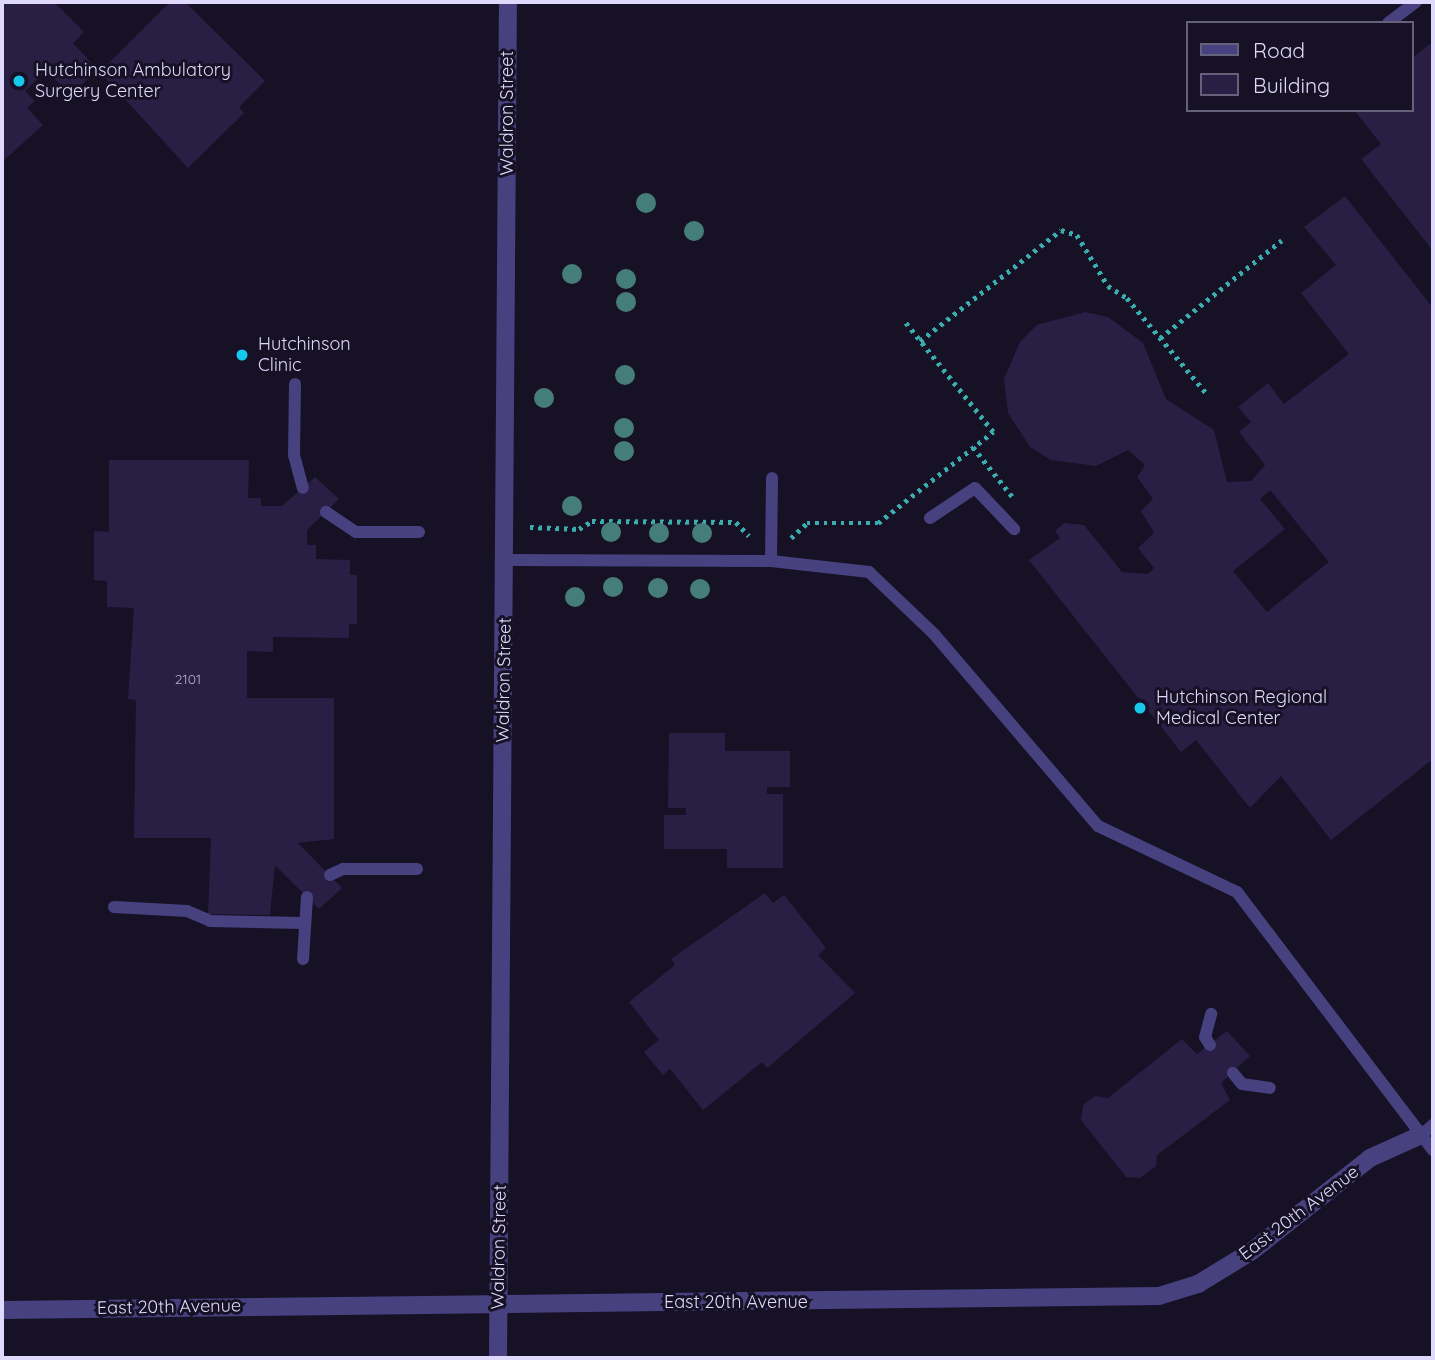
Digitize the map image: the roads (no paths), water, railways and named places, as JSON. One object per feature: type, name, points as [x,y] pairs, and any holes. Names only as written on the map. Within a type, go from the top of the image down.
[{"type":"street","name":"Waldron Street","points":[[498,1358],[508,2]]},
{"type":"street","name":"East 20th Avenue","points":[[2,1310],[1159,1296],[1198,1284],[1252,1251],[1370,1158],[1427,1130]]},
{"type":"lane","points":[[1391,21],[1416,2]]},
{"type":"lane","points":[[295,384],[294,455],[303,488]]},
{"type":"lane","points":[[771,561],[772,478]]},
{"type":"lane","points":[[930,518],[975,488],[1014,529]]},
{"type":"lane","points":[[326,512],[356,532],[419,532]]},
{"type":"lane","points":[[505,560],[771,561],[869,572],[934,634],[1098,826],[1237,892],[1427,1130],[1433,1150]]},
{"type":"lane","points":[[330,875],[343,869],[417,869]]},
{"type":"lane","points":[[303,958],[302,923],[307,897]]},
{"type":"lane","points":[[114,908],[187,911],[210,921],[302,923]]},
{"type":"lane","points":[[1210,1045],[1205,1037],[1211,1014]]},
{"type":"lane","points":[[1233,1073],[1242,1084],[1270,1087]]},
{"type":"place","name":"Hutchinson Ambulatory Surgery Center","points":[[19,81]]},
{"type":"place","name":"Hutchinson Clinic","points":[[242,355]]},
{"type":"place","name":"Hutchinson Regional Medical Center","points":[[1140,708]]}]
